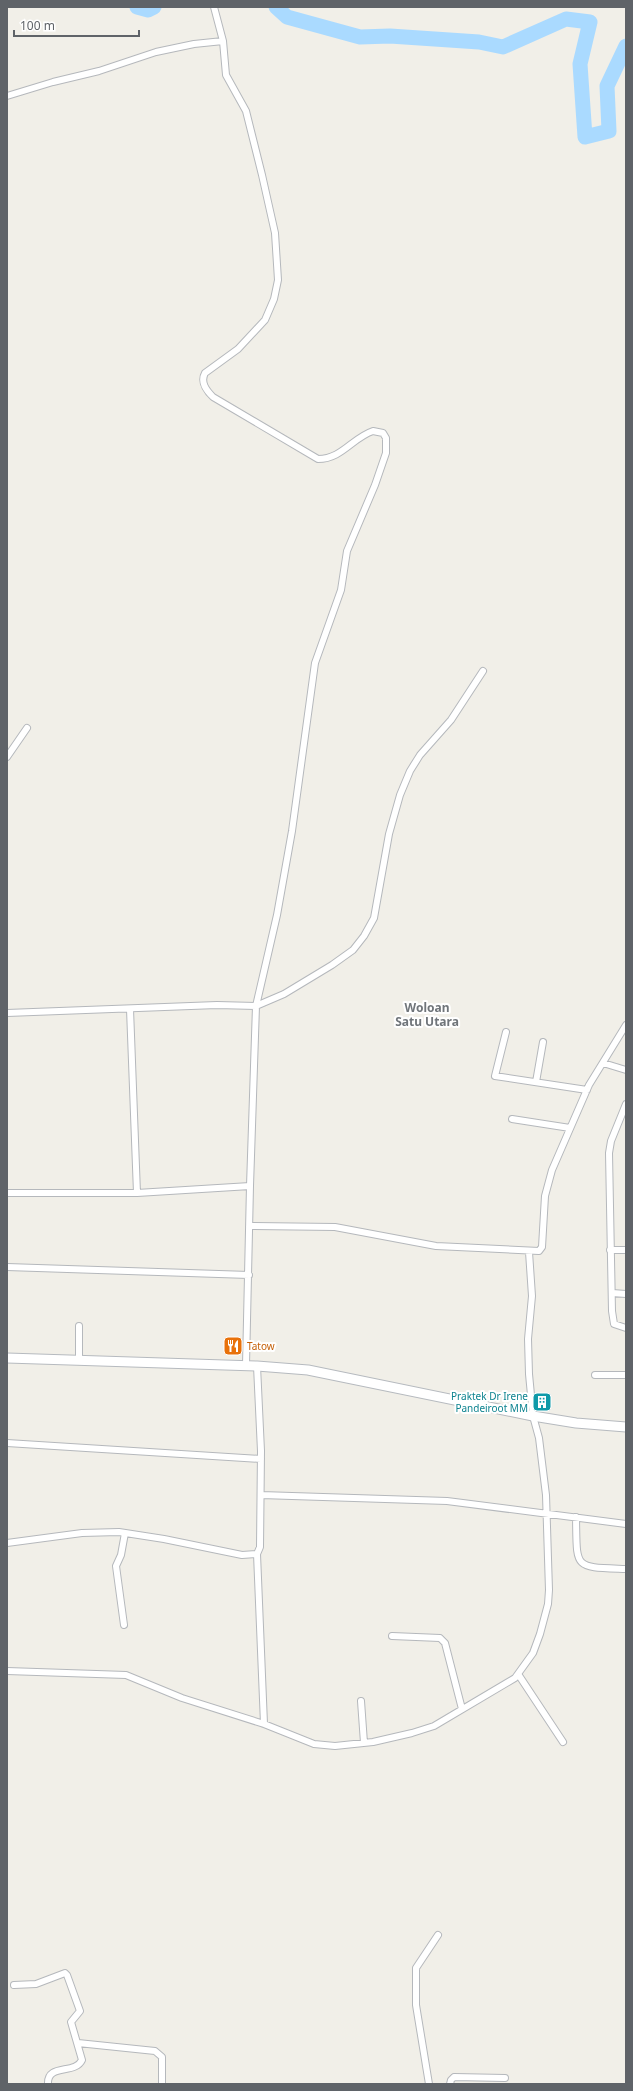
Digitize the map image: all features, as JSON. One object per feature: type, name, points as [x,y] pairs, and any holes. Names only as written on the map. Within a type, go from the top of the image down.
[{"type":"main road","points":[[7,1358],[246,1365],[329,1374],[533,1416],[593,1425],[626,1427]]},
{"type":"street","points":[[214,7],[223,41],[226,75],[246,111],[262,176],[275,233],[278,280],[274,299],[265,320],[238,349],[205,373],[204,386],[213,397],[318,459],[326,459],[337,455],[361,436],[373,431],[383,434],[386,443],[386,453],[375,485],[347,551],[341,590],[315,663],[292,830],[277,915],[256,1006],[246,1365]]},
{"type":"street","points":[[7,96],[53,82],[99,71],[156,52],[194,44],[223,41]]},
{"type":"street","points":[[7,1013],[217,1005],[256,1006],[284,994],[332,965],[353,950],[364,936],[374,918],[390,834],[400,795],[410,771],[420,755],[451,720],[483,671]]},
{"type":"street","points":[[7,757],[27,728]]},
{"type":"street","points":[[130,1009],[137,1193]]},
{"type":"street","points":[[249,1226],[335,1227],[436,1246],[465,1249],[522,1250],[528,1252],[538,1252],[542,1247],[544,1196],[552,1170],[587,1090],[625,1028]]},
{"type":"street","points":[[506,1032],[495,1076],[587,1090]]},
{"type":"street","points":[[536,1082],[543,1042]]},
{"type":"street","points":[[603,1063],[626,1070]]},
{"type":"street","points":[[626,1104],[611,1141],[609,1153],[610,1250],[614,1324],[626,1328]]},
{"type":"street","points":[[512,1119],[570,1128]]},
{"type":"street","points":[[7,1193],[137,1193],[250,1186]]},
{"type":"street","points":[[610,1250],[626,1250]]},
{"type":"street","points":[[7,1671],[126,1675],[189,1701],[264,1724],[314,1744],[335,1746],[364,1743],[425,1729],[507,1684],[518,1674],[533,1653],[548,1604],[546,1513],[541,1456],[533,1416],[528,1339],[532,1281],[528,1252]]},
{"type":"street","points":[[7,1267],[249,1275]]},
{"type":"street","points":[[612,1293],[626,1294]]},
{"type":"street","points":[[80,1326],[80,1360]]},
{"type":"street","points":[[257,1366],[261,1495],[260,1547],[257,1554],[264,1724]]},
{"type":"street","points":[[595,1375],[626,1375]]},
{"type":"street","points":[[7,1443],[260,1459]]},
{"type":"street","points":[[261,1495],[447,1501],[626,1524]]},
{"type":"street","points":[[576,1517],[577,1557],[583,1565],[592,1568],[626,1569]]},
{"type":"street","points":[[7,1543],[82,1533],[125,1533],[242,1555],[257,1554]]},
{"type":"street","points":[[124,1625],[116,1566],[121,1555],[125,1533]]},
{"type":"street","points":[[392,1636],[440,1638],[445,1643],[462,1709]]},
{"type":"street","points":[[518,1674],[563,1742]]},
{"type":"street","points":[[361,1701],[364,1743]]},
{"type":"street","points":[[429,2084],[416,2005],[416,1968],[438,1935]]},
{"type":"street","points":[[14,1985],[36,1984],[62,1974],[67,1975],[80,2011],[71,2022],[82,2056],[80,2063],[52,2072],[48,2076],[48,2084]]},
{"type":"street","points":[[78,2043],[156,2051],[162,2057],[162,2084]]},
{"type":"street","points":[[450,2084],[454,2077],[505,2078]]},
{"type":"waterway","points":[[137,7],[148,10],[154,7]]},
{"type":"waterway","points":[[276,7],[287,17],[360,37],[390,36],[479,42],[503,47],[566,19],[590,22],[580,64],[585,137],[609,131],[607,86],[626,46]]},
{"type":"place","name":"Tatow","points":[[233,1346]]},
{"type":"place","name":"Praktek Dr Irene Pandeiroot MM","points":[[542,1402]]},
{"type":"district","name":"Woloan Satu Utara","points":[[427,1015]]}]
